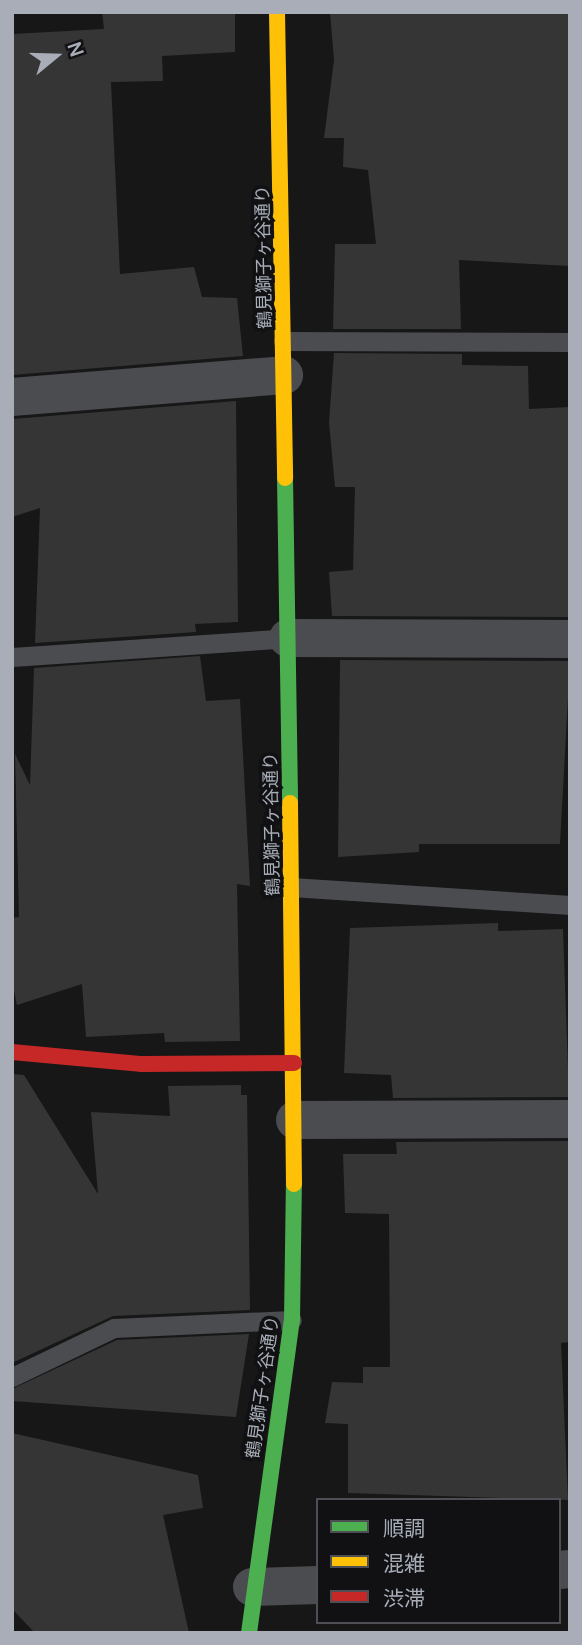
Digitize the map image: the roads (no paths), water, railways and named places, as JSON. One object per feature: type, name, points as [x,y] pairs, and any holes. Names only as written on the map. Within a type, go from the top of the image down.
[{"type":"street","name":"鶴見獅子ヶ谷通り","points":[[249,1633],[252,1587],[292,1320],[295,1120],[277,12]]},
{"type":"street","points":[[12,397],[284,358]]},
{"type":"street","points":[[288,638],[570,639]]},
{"type":"street","points":[[12,1052],[142,1064],[294,1063]]},
{"type":"street","points":[[295,1120],[570,1119]]},
{"type":"street","points":[[252,1587],[316,1585]]},
{"type":"lane","points":[[284,358],[570,342]]},
{"type":"lane","points":[[12,657],[288,638]]},
{"type":"lane","points":[[291,887],[570,905]]},
{"type":"lane","points":[[12,1377],[114,1328],[292,1320]]}]
